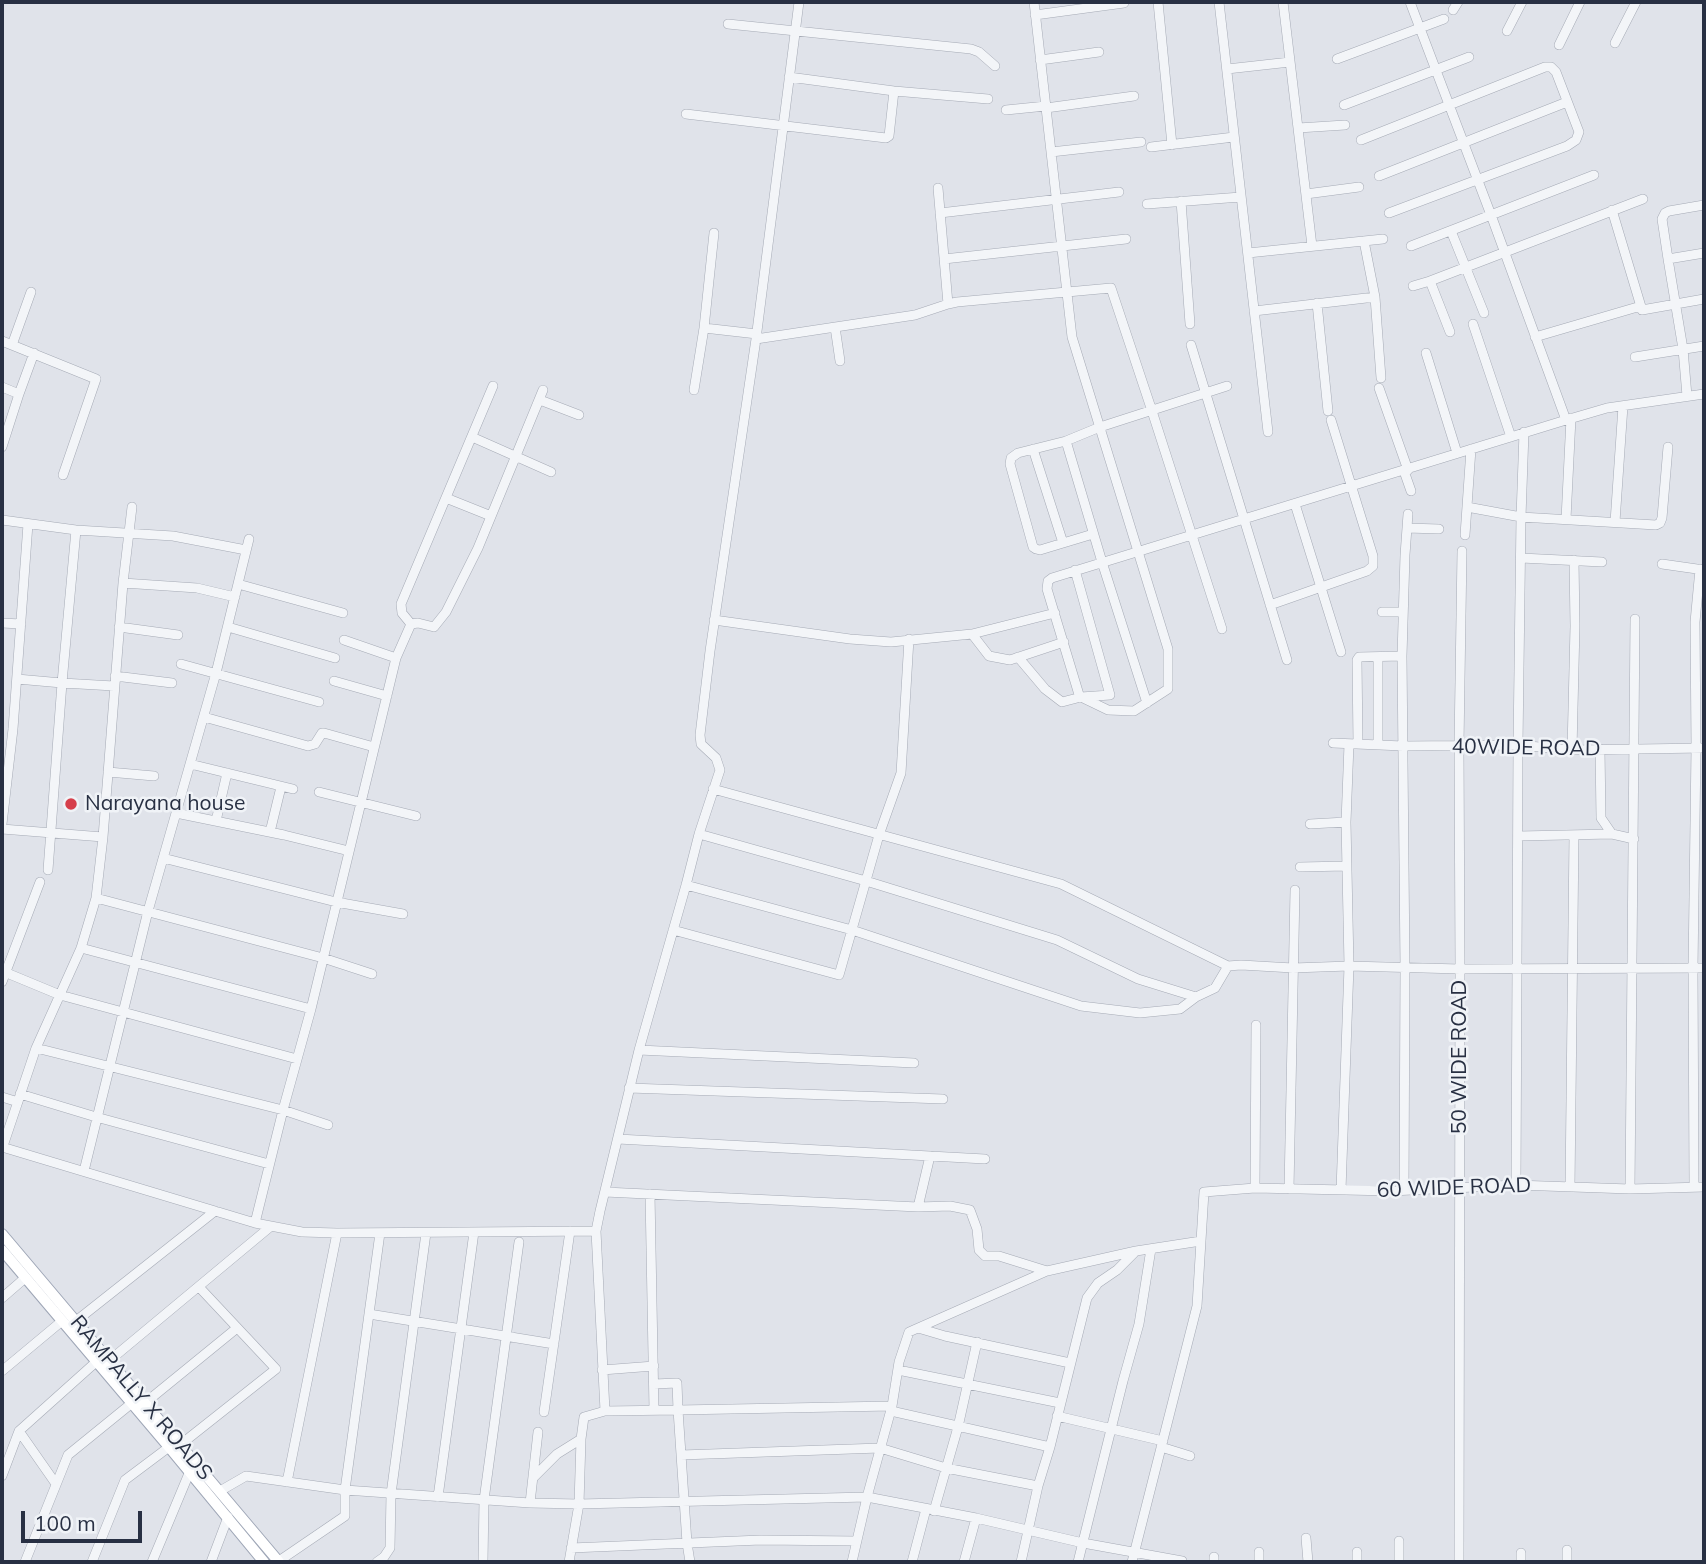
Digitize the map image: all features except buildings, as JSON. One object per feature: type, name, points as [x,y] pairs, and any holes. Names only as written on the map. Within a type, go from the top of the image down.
[{"type":"main road","name":"RAMPALLY X ROADS","points":[[2,1234],[145,1403],[175,1446],[220,1491],[279,1562]]},
{"type":"main road","points":[[2,1250],[131,1403],[175,1446],[190,1471],[264,1562]]},
{"type":"street","points":[[605,1411],[596,1231],[639,1050],[699,834],[720,770],[716,758],[701,744],[700,735],[714,620],[757,337],[799,2]]},
{"type":"street","points":[[1034,2],[1072,337],[1168,649],[1168,689],[1134,711],[1108,710],[1080,698]]},
{"type":"street","points":[[1158,2],[1172,145]]},
{"type":"street","points":[[1219,2],[1268,432]]},
{"type":"street","points":[[1283,2],[1312,246]]},
{"type":"street","points":[[1410,2],[1568,419],[1566,519]]},
{"type":"street","points":[[1507,31],[1522,2]]},
{"type":"street","points":[[1559,45],[1580,2]]},
{"type":"street","points":[[1615,43],[1636,2]]},
{"type":"street","points":[[1035,15],[1124,3]]},
{"type":"street","points":[[1337,60],[1444,19]]},
{"type":"street","points":[[728,24],[971,49],[979,52],[995,66]]},
{"type":"street","points":[[1040,60],[1099,52]]},
{"type":"street","points":[[1345,105],[1469,57]]},
{"type":"street","points":[[1227,69],[1290,62]]},
{"type":"street","points":[[1361,140],[1548,67],[1556,72],[1579,132],[1576,140],[1567,146],[1389,213]]},
{"type":"street","points":[[789,77],[894,91],[988,99]]},
{"type":"street","points":[[686,114],[888,137],[894,91]]},
{"type":"street","points":[[1006,110],[1134,96]]},
{"type":"street","points":[[1379,176],[1567,102]]},
{"type":"street","points":[[1298,128],[1345,125]]},
{"type":"street","points":[[1151,147],[1234,137]]},
{"type":"street","points":[[1051,152],[1141,142]]},
{"type":"street","points":[[1411,246],[1594,175]]},
{"type":"street","points":[[1306,194],[1359,187]]},
{"type":"street","points":[[938,188],[948,304]]},
{"type":"street","points":[[940,213],[1119,192]]},
{"type":"street","points":[[1147,204],[1241,197]]},
{"type":"street","points":[[1413,286],[1643,199]]},
{"type":"street","points":[[1181,201],[1190,324]]},
{"type":"street","points":[[1687,396],[1683,349],[1662,219],[1669,211],[1704,205]]},
{"type":"street","points":[[1612,210],[1642,310],[1704,299]]},
{"type":"street","points":[[1451,231],[1484,313]]},
{"type":"street","points":[[694,390],[714,233]]},
{"type":"street","points":[[944,259],[1126,239]]},
{"type":"street","points":[[1248,253],[1383,239]]},
{"type":"street","points":[[1364,241],[1375,297],[1380,383],[1411,491]]},
{"type":"street","points":[[1668,259],[1704,253]]},
{"type":"street","points":[[1430,281],[1450,332]]},
{"type":"street","points":[[704,328],[757,337],[915,315],[948,304],[1111,288],[1222,629]]},
{"type":"street","points":[[12,345],[31,292]]},
{"type":"street","points":[[1254,311],[1375,297]]},
{"type":"street","points":[[1270,605],[1367,572],[1373,566],[1373,556],[1330,415],[1317,303]]},
{"type":"street","points":[[1535,337],[1640,306]]},
{"type":"street","points":[[1473,324],[1511,437]]},
{"type":"street","points":[[835,327],[841,362]]},
{"type":"street","points":[[2,341],[96,379],[63,475]]},
{"type":"street","points":[[1191,345],[1287,660]]},
{"type":"street","points":[[1635,357],[1704,346]]},
{"type":"street","points":[[2,447],[5,429],[34,353]]},
{"type":"street","points":[[1426,353],[1457,453]]},
{"type":"street","points":[[411,624],[401,612],[401,604],[493,386]]},
{"type":"street","points":[[1093,534],[1040,550],[1033,547],[1010,464],[1011,458],[1018,453],[1066,441],[1100,427],[1227,386]]},
{"type":"street","points":[[2,387],[19,394]]},
{"type":"street","points":[[1080,698],[1047,589],[1048,581],[1052,578],[1585,414],[1704,394]]},
{"type":"street","points":[[411,624],[434,627],[442,618],[478,548],[542,395],[579,415]]},
{"type":"street","points":[[1615,522],[1623,406]]},
{"type":"street","points":[[1516,1185],[1518,745],[1524,432]]},
{"type":"street","points":[[472,438],[551,472]]},
{"type":"street","points":[[1066,441],[1147,703]]},
{"type":"street","points":[[1467,507],[1521,517],[1649,525],[1660,523],[1668,447]]},
{"type":"street","points":[[1032,449],[1063,543]]},
{"type":"street","points":[[1465,535],[1471,449]]},
{"type":"street","points":[[446,498],[491,516]]},
{"type":"street","points":[[1295,504],[1341,652]]},
{"type":"street","points":[[132,507],[96,898],[81,948],[36,1048],[2,1147],[255,1223],[302,1232],[596,1231]]},
{"type":"street","points":[[1404,1190],[1402,656],[1408,514]]},
{"type":"street","points":[[2,520],[76,530],[173,536],[246,550]]},
{"type":"street","points":[[28,524],[13,729],[2,827],[103,836]]},
{"type":"street","points":[[1407,528],[1439,528]]},
{"type":"street","points":[[48,870],[76,530]]},
{"type":"street","points":[[83,1171],[148,911],[216,673],[249,539]]},
{"type":"street","name":"50 WIDE ROAD","points":[[1459,1562],[1459,745],[1462,551]]},
{"type":"street","points":[[1521,558],[1602,562]]},
{"type":"street","points":[[1572,750],[1574,560]]},
{"type":"street","points":[[1662,564],[1702,569],[1695,622],[1700,748],[1693,969],[1699,1187]]},
{"type":"street","points":[[1018,657],[1045,689],[1062,702],[1110,695],[1075,570]]},
{"type":"street","points":[[123,583],[197,588],[235,597]]},
{"type":"street","points":[[238,584],[344,613]]},
{"type":"street","points":[[1382,612],[1403,612]]},
{"type":"street","points":[[714,620],[891,642],[972,634],[1055,613]]},
{"type":"street","points":[[1630,1189],[1635,618]]},
{"type":"street","points":[[2,623],[20,624]]},
{"type":"street","points":[[255,1223],[311,1009],[396,658],[411,624]]},
{"type":"street","points":[[119,627],[178,635]]},
{"type":"street","points":[[228,627],[335,659]]},
{"type":"street","points":[[972,634],[989,656],[998,659],[1010,660],[1064,642]]},
{"type":"street","points":[[673,930],[839,975],[879,835],[901,773],[909,639]]},
{"type":"street","points":[[344,640],[396,658]]},
{"type":"street","points":[[1342,1190],[1349,966],[1346,822],[1357,660],[1359,657],[1402,656]]},
{"type":"street","points":[[1378,657],[1378,745]]},
{"type":"street","points":[[181,664],[318,702]]},
{"type":"street","points":[[17,679],[62,684],[114,681],[172,683]]},
{"type":"street","points":[[334,681],[387,696]]},
{"type":"street","points":[[204,716],[308,746],[316,744],[324,733],[374,747]]},
{"type":"street","points":[[2,728],[13,729]]},
{"type":"street","name":"40WIDE ROAD","points":[[1333,743],[1403,746],[1518,745],[1572,750],[1700,748]]},
{"type":"street","points":[[1600,750],[1601,818],[1612,834]]},
{"type":"street","points":[[190,764],[293,789]]},
{"type":"street","points":[[108,772],[154,776]]},
{"type":"street","points":[[216,821],[227,773]]},
{"type":"street","points":[[270,832],[281,787]]},
{"type":"street","points":[[713,789],[1062,884],[1228,966],[1704,968]]},
{"type":"street","points":[[319,792],[416,816]]},
{"type":"street","points":[[176,813],[349,851]]},
{"type":"street","points":[[1310,824],[1346,822]]},
{"type":"street","points":[[699,834],[866,881],[1057,940],[1138,979],[1196,998]]},
{"type":"street","points":[[1519,836],[1612,834],[1634,839]]},
{"type":"street","points":[[1570,1187],[1574,835]]},
{"type":"street","points":[[163,858],[336,902],[403,914]]},
{"type":"street","points":[[1300,867],[1346,866]]},
{"type":"street","points":[[2,982],[40,882]]},
{"type":"street","points":[[686,886],[852,930],[1081,1006],[1140,1013],[1180,1009],[1215,988],[1228,966]]},
{"type":"street","points":[[1289,1188],[1296,890]]},
{"type":"street","points":[[96,898],[323,958],[372,974]]},
{"type":"street","points":[[81,948],[311,1009]]},
{"type":"street","points":[[4,971],[61,995],[297,1059]]},
{"type":"street","points":[[1255,1188],[1256,1025]]},
{"type":"street","points":[[36,1048],[283,1110],[328,1125]]},
{"type":"street","points":[[639,1050],[914,1063]]},
{"type":"street","points":[[629,1088],[943,1099]]},
{"type":"street","points":[[2,1097],[19,1098],[96,1117],[269,1164]]},
{"type":"street","points":[[618,1139],[985,1159]]},
{"type":"street","points":[[918,1207],[930,1156]]},
{"type":"street","name":"60 WIDE ROAD","points":[[1201,1241],[1203,1192],[1255,1188],[1404,1190],[1516,1185],[1630,1189],[1699,1187]]},
{"type":"street","points":[[605,1192],[918,1207],[950,1206],[970,1210],[977,1229],[979,1250],[985,1256],[999,1256],[1047,1271]]},
{"type":"street","points":[[650,1194],[654,1410]]},
{"type":"street","points":[[76,1321],[215,1211]]},
{"type":"street","points":[[109,1361],[270,1227]]},
{"type":"street","points":[[544,1412],[570,1231]]},
{"type":"street","points":[[438,1497],[474,1232]]},
{"type":"street","points":[[287,1482],[337,1233]]},
{"type":"street","points":[[279,1562],[345,1516],[345,1490],[380,1233]]},
{"type":"street","points":[[376,1562],[384,1557],[390,1548],[391,1494],[426,1233]]},
{"type":"street","points":[[852,1562],[909,1332],[1047,1271],[1136,1251],[1201,1241],[1197,1306],[1132,1562]]},
{"type":"street","points":[[483,1562],[484,1500],[519,1242]]},
{"type":"street","points":[[1078,1562],[1139,1324],[1151,1249]]},
{"type":"street","points":[[1021,1562],[1087,1298],[1098,1283],[1117,1270],[1136,1251]]},
{"type":"street","points":[[2,1298],[25,1278]]},
{"type":"street","points":[[92,1562],[125,1480],[175,1446],[276,1369],[199,1287]]},
{"type":"street","points":[[369,1314],[554,1344]]},
{"type":"street","points":[[2,1371],[62,1321]]},
{"type":"street","points":[[145,1403],[237,1328]]},
{"type":"street","points":[[918,1328],[1070,1363]]},
{"type":"street","points":[[912,1562],[946,1468],[977,1342]]},
{"type":"street","points":[[2,1476],[19,1432],[96,1362]]},
{"type":"street","points":[[602,1370],[654,1366]]},
{"type":"street","points":[[898,1370],[1060,1403]]},
{"type":"street","points":[[654,1384],[677,1383],[690,1562]]},
{"type":"street","points":[[24,1562],[68,1455],[131,1403]]},
{"type":"street","points":[[569,1562],[579,1504],[584,1417],[605,1411],[891,1408],[958,1427],[1050,1447]]},
{"type":"street","points":[[1057,1416],[1162,1444],[1190,1456]]},
{"type":"street","points":[[19,1432],[56,1484]]},
{"type":"street","points":[[530,1503],[538,1432]]},
{"type":"street","points":[[533,1478],[557,1454],[581,1439]]},
{"type":"street","points":[[681,1455],[880,1448],[946,1468],[1038,1486]]},
{"type":"street","points":[[152,1562],[190,1471]]},
{"type":"street","points":[[220,1491],[246,1476],[345,1490],[530,1503],[867,1497],[1182,1562]]},
{"type":"street","points":[[211,1562],[228,1517]]},
{"type":"street","points":[[964,1562],[976,1518]]},
{"type":"street","points":[[1306,1538],[1308,1562]]},
{"type":"street","points":[[571,1548],[761,1540],[857,1541]]},
{"type":"street","points":[[1399,1541],[1399,1562]]},
{"type":"street","points":[[1567,1550],[1567,1562]]},
{"type":"place","name":"Narayana house","points":[[71,804]]}]
